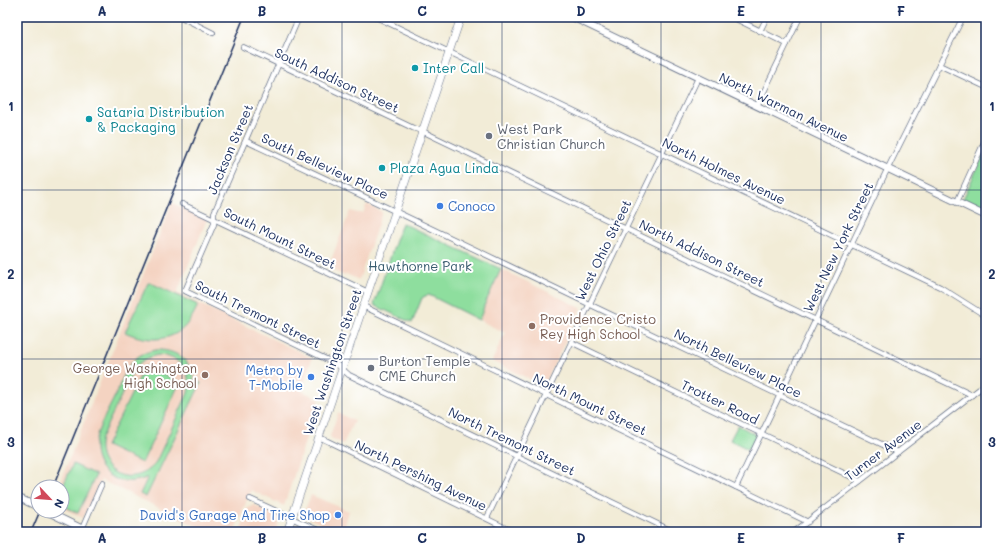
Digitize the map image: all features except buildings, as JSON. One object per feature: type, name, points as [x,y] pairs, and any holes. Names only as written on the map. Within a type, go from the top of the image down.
[{"type":"main road","name":"West Washington Street","points":[[287,532],[461,17]]},
{"type":"street","points":[[181,17],[213,33]]},
{"type":"street","name":"Jackson Street","points":[[185,291],[214,224],[214,213],[299,17]]},
{"type":"street","name":"North Holmes Avenue","points":[[376,17],[940,287],[986,316]]},
{"type":"street","name":"North Warman Avenue","points":[[572,17],[986,216]]},
{"type":"street","points":[[732,17],[787,44]]},
{"type":"street","points":[[760,31],[767,17]]},
{"type":"street","points":[[757,106],[800,17]]},
{"type":"street","name":"West New York Street","points":[[736,487],[815,320],[963,17]]},
{"type":"street","name":"South Addison Street","points":[[243,47],[422,131]]},
{"type":"street","points":[[939,65],[986,87]]},
{"type":"street","name":"West Ohio Street","points":[[487,518],[698,78]]},
{"type":"street","name":"North Addison Street","points":[[422,131],[972,395]]},
{"type":"street","points":[[957,202],[986,138]]},
{"type":"street","name":"South Belleview Place","points":[[246,141],[395,212]]},
{"type":"street","name":"South Mount Street","points":[[182,204],[368,292]]},
{"type":"street","name":"North Belleview Place","points":[[395,212],[898,452]]},
{"type":"street","name":"South Tremont Street","points":[[185,291],[334,362],[342,369]]},
{"type":"street","name":"North Mount Street","points":[[363,306],[808,522]]},
{"type":"street","name":"Trotter Road","points":[[571,342],[860,481]]},
{"type":"street","name":"North Tremont Street","points":[[342,369],[349,375],[674,532]]},
{"type":"street","name":"Turner Avenue","points":[[794,532],[986,384]]},
{"type":"street","name":"North Pershing Avenue","points":[[319,437],[514,532]]},
{"type":"street","points":[[82,528],[102,483]]},
{"type":"street","points":[[17,497],[30,503]]},
{"type":"street","points":[[250,499],[322,532]]},
{"type":"street","points":[[63,519],[89,532]]},
{"type":"shaded area","name":"George Washington High School","points":[[172,203],[207,219],[177,293],[312,358],[302,391],[319,399],[284,506],[251,490],[234,532],[209,532],[101,480],[83,518],[70,512],[70,479],[61,479]]},
{"type":"shaded area","points":[[367,204],[382,212],[359,280],[346,274],[345,276],[328,268],[350,211],[363,213]]},
{"type":"shaded area","name":"Providence Cristo Rey High School","points":[[501,269],[581,308],[544,386],[492,361],[505,333],[479,320]]},
{"type":"shaded area","points":[[338,413],[354,421],[343,444],[330,436]]},
{"type":"shaded area","points":[[311,495],[349,511],[343,532],[338,532],[304,516],[304,512]]},
{"type":"shaded area","points":[[254,505],[280,516],[276,532],[240,532],[248,507]]},
{"type":"green space","points":[[986,149],[986,210],[963,199]]},
{"type":"green space","name":"Hawthorne Park","points":[[402,223],[501,269],[479,320],[429,295],[422,298],[412,323],[374,305]]},
{"type":"green space","points":[[148,283],[151,283],[198,305],[186,326],[173,335],[160,339],[152,339],[138,337],[125,332]]},
{"type":"green space","points":[[155,350],[170,351],[181,357],[190,367],[194,381],[201,383],[146,497],[140,494],[148,477],[128,481],[111,477],[99,464],[95,444],[100,426],[128,368],[139,356]],"holes":[[[158,355],[173,358],[183,366],[188,378],[188,393],[155,464],[146,472],[136,476],[116,474],[103,460],[100,450],[101,438],[134,369],[148,358]]]},
{"type":"green space","points":[[145,366],[180,382],[142,463],[106,446]]},
{"type":"green space","points":[[738,425],[756,435],[749,449],[730,440]]},
{"type":"green space","points":[[73,464],[96,475],[78,513],[70,509],[70,479],[66,479]]},
{"type":"railway","points":[[56,479],[244,17]]},
{"type":"railway","points":[[31,532],[37,519]]},
{"type":"place","name":"Inter Call","points":[[415,68]]},
{"type":"place","name":"Sataria Distribution & Packaging","points":[[89,119]]},
{"type":"place","name":"West Park Christian Church","points":[[489,136]]},
{"type":"place","name":"Plaza Agua Linda","points":[[382,168]]},
{"type":"place","name":"Conoco","points":[[440,206]]},
{"type":"place","name":"Providence Cristo Rey High School","points":[[532,326]]},
{"type":"place","name":"Burton Temple CME Church","points":[[371,368]]},
{"type":"place","name":"George Washington High School","points":[[205,375]]},
{"type":"place","name":"Metro by T-Mobile","points":[[311,377]]},
{"type":"place","name":"David's Garage And Tire Shop","points":[[338,515]]}]
